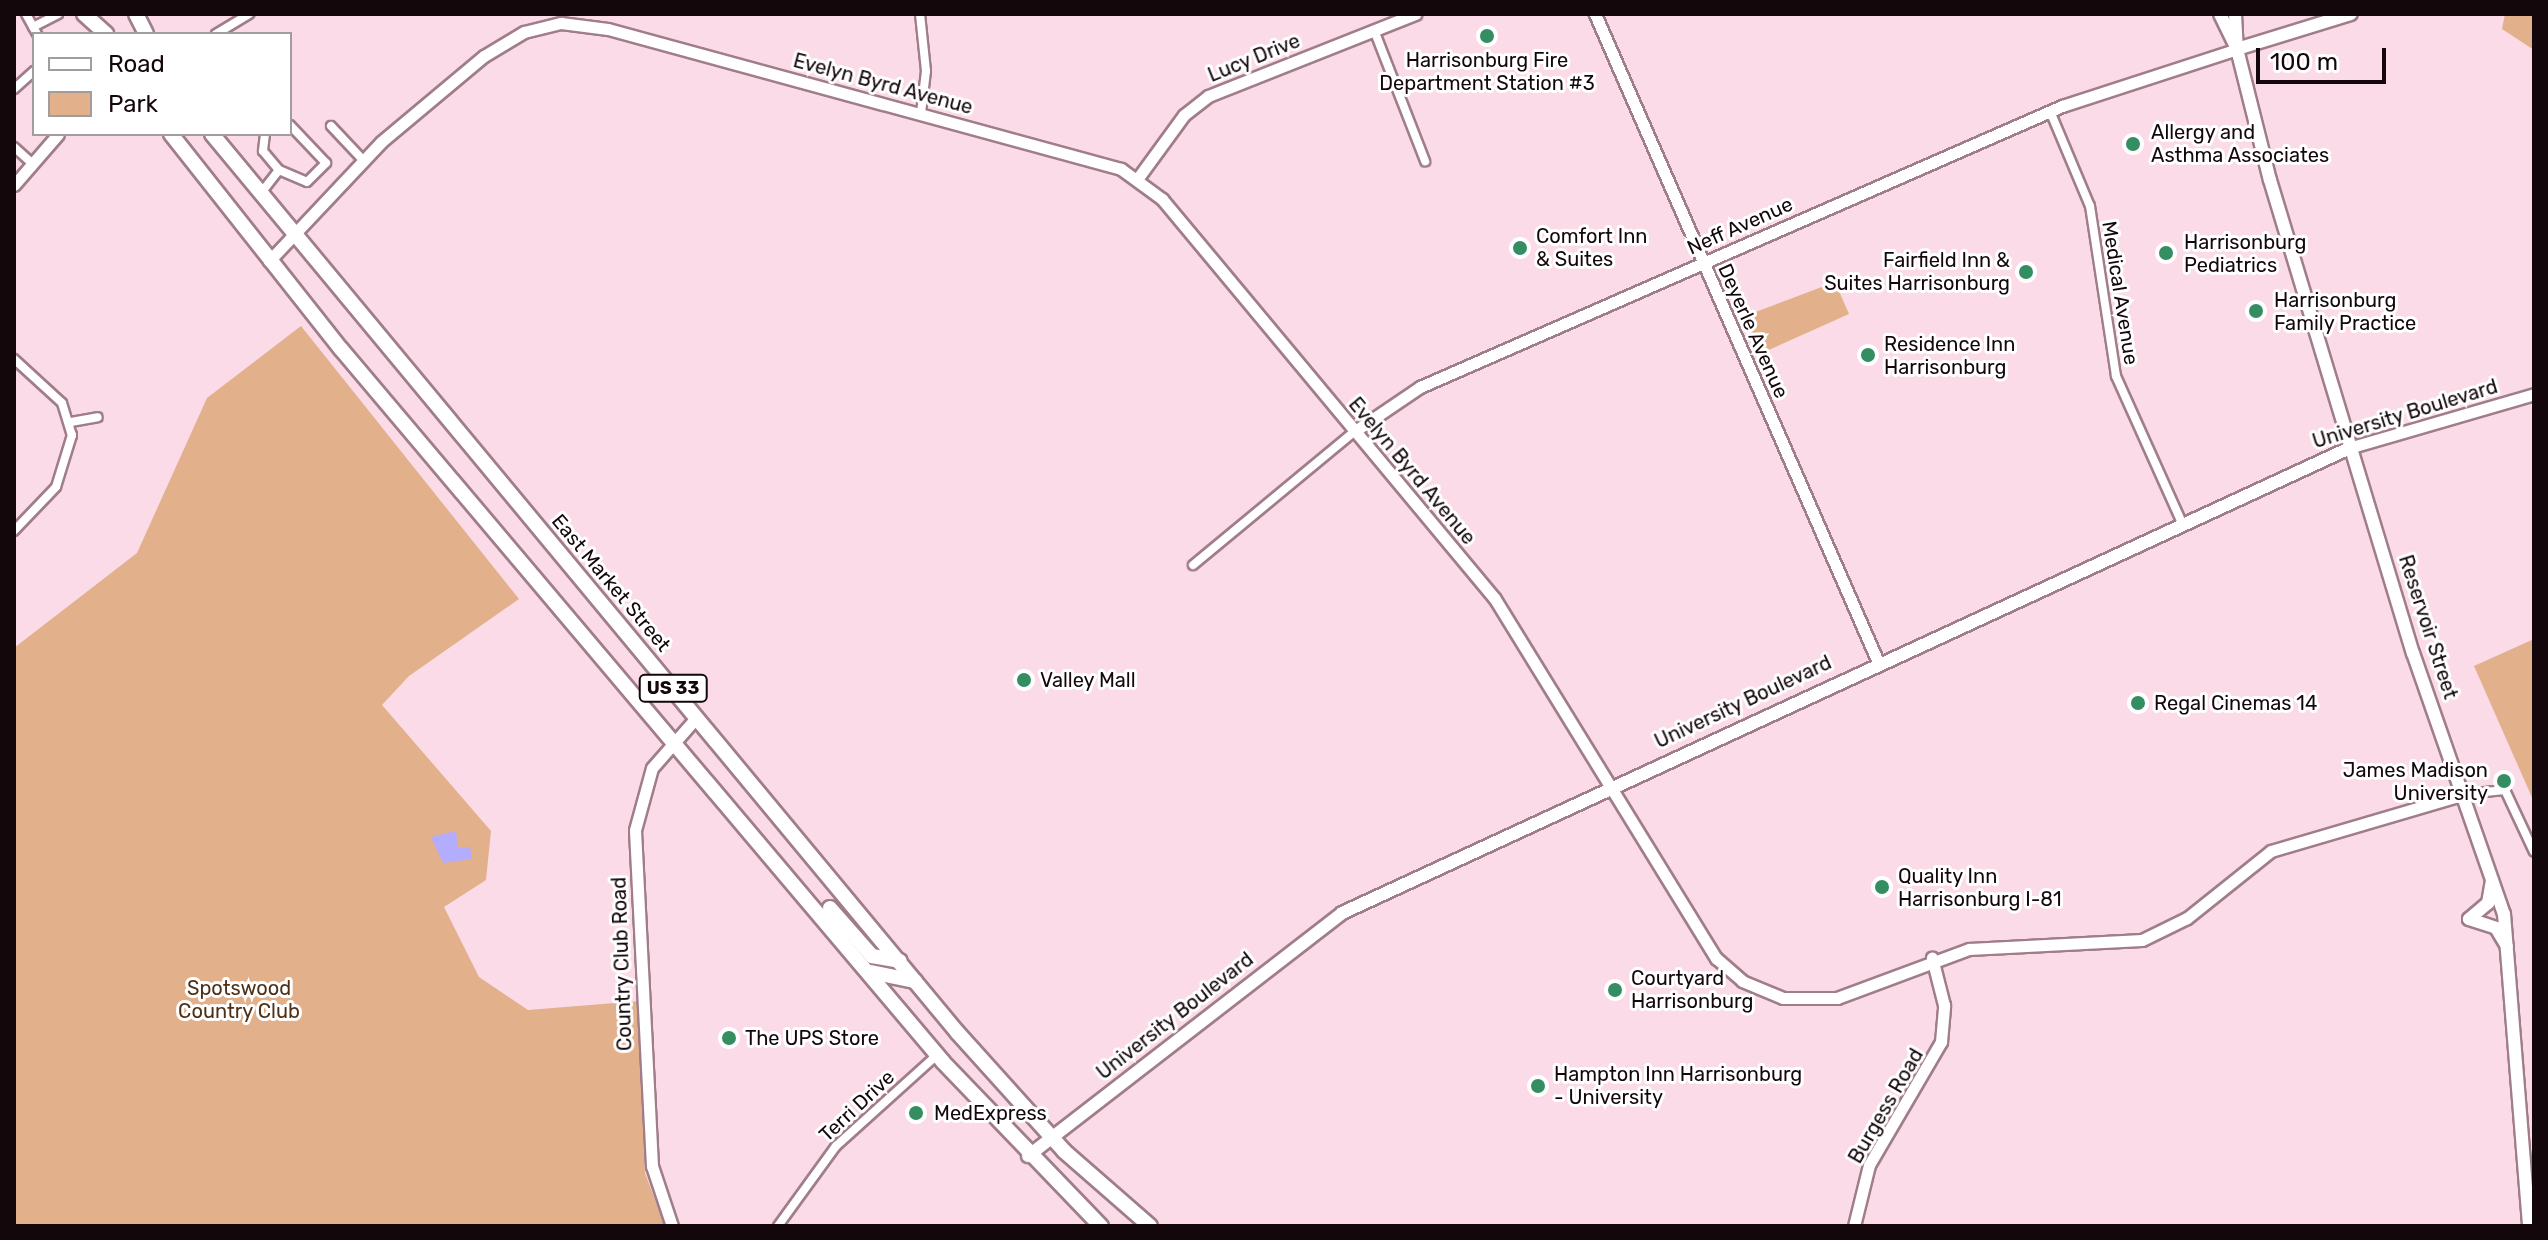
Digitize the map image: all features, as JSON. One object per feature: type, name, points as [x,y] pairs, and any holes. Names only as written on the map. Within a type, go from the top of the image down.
[{"type":"highway","points":[[84,14],[105,32]]},
{"type":"highway","points":[[97,14],[106,32]]},
{"type":"highway","points":[[136,14],[145,32]]},
{"type":"highway","name":"US 33","points":[[173,136],[269,261],[771,853],[937,1055],[1028,1156],[1101,1226]]},
{"type":"highway","name":"East Market Street","points":[[214,136],[916,981],[1053,1139],[1150,1226]]},
{"type":"highway","points":[[771,853],[870,954],[900,961]]},
{"type":"highway","points":[[871,972],[916,981]]},
{"type":"main road","name":"Reservoir Street","points":[[2220,14],[2237,49],[2352,447],[2490,864],[2512,957],[2529,1226]]},
{"type":"main road","name":"Reservoir Street","points":[[2235,14],[2237,49]]},
{"type":"main road","name":"Neff Avenue","points":[[2237,49],[2351,14]]},
{"type":"main road","name":"University Boulevard","points":[[1028,1156],[1342,913],[1878,662],[2352,447]]},
{"type":"main road","points":[[2490,864],[2491,895],[2469,919],[2496,928],[2512,957]]},
{"type":"street","points":[[26,14],[35,30],[58,14]]},
{"type":"street","points":[[219,32],[249,14]]},
{"type":"street","points":[[920,14],[926,60],[921,113]]},
{"type":"street","name":"Lucy Drive","points":[[1138,178],[1184,115],[1208,96],[1415,14]]},
{"type":"street","name":"Deyerle Avenue","points":[[1595,14],[1878,662]]},
{"type":"street","name":"Evelyn Byrd Avenue","points":[[269,261],[363,160],[499,45],[561,23],[608,29],[921,113],[1138,178],[1355,431],[1505,613],[1707,945],[1751,985],[1789,999],[1827,999],[1932,958],[1985,946],[2142,940],[2187,918],[2271,851],[2465,794]]},
{"type":"street","points":[[1374,30],[1425,161]]},
{"type":"street","name":"Neff Avenue","points":[[1193,565],[1355,431],[1420,387],[2050,111],[2237,49]]},
{"type":"street","points":[[14,89],[32,73]]},
{"type":"street","name":"Medical Avenue","points":[[2050,111],[2090,206],[2116,376],[2182,523]]},
{"type":"street","points":[[331,126],[363,160]]},
{"type":"street","points":[[262,136],[259,138],[263,151],[279,170],[303,183],[326,163],[292,127]]},
{"type":"street","points":[[14,185],[56,136]]},
{"type":"street","points":[[14,147],[33,164]]},
{"type":"street","points":[[261,193],[279,170]]},
{"type":"street","points":[[14,359],[53,391],[71,422],[62,475],[14,531]]},
{"type":"street","name":"University Boulevard","points":[[2352,447],[2534,394]]},
{"type":"street","points":[[71,422],[98,417]]},
{"type":"street","name":"Country Club Road","points":[[672,1226],[652,1166],[635,830],[647,779],[674,738],[696,718]]},
{"type":"street","points":[[2465,794],[2492,786],[2505,790],[2534,852]]},
{"type":"street","name":"Burgess Road","points":[[1854,1226],[1869,1165],[1940,1048],[1944,1005],[1932,958]]},
{"type":"street","name":"Terri Drive","points":[[778,1226],[836,1146],[937,1055]]},
{"type":"green space","points":[[2505,14],[2534,14],[2534,50],[2502,29]]},
{"type":"green space","points":[[1835,282],[1849,314],[1762,353],[1745,316]]},
{"type":"green space","name":"Spotswood Country Club","points":[[301,326],[519,599],[409,676],[382,705],[491,831],[486,880],[444,907],[479,977],[528,1010],[640,1001],[645,1173],[665,1226],[14,1226],[14,648],[137,553],[207,398]]},
{"type":"green space","points":[[2534,639],[2534,802],[2474,666]]},
{"type":"shaded area","points":[[456,831],[458,848],[470,847],[472,859],[443,863],[431,837]]},
{"type":"place","name":"Harrisonburg Fire Department Station #3","points":[[1487,36]]},
{"type":"place","name":"Allergy and Asthma Associates","points":[[2133,144]]},
{"type":"place","name":"Comfort Inn & Suites","points":[[1520,248]]},
{"type":"place","name":"Harrisonburg Pediatrics","points":[[2166,253]]},
{"type":"place","name":"Fairfield Inn & Suites Harrisonburg","points":[[2026,272]]},
{"type":"place","name":"Harrisonburg Family Practice","points":[[2256,311]]},
{"type":"place","name":"Residence Inn Harrisonburg","points":[[1868,355]]},
{"type":"place","name":"Valley Mall","points":[[1024,680]]},
{"type":"place","name":"Regal Cinemas 14","points":[[2138,703]]},
{"type":"place","name":"James Madison University","points":[[2504,781]]},
{"type":"place","name":"Quality Inn Harrisonburg I-81","points":[[1882,887]]},
{"type":"place","name":"Courtyard Harrisonburg","points":[[1615,990]]},
{"type":"place","name":"The UPS Store","points":[[729,1038]]},
{"type":"place","name":"Hampton Inn Harrisonburg - University","points":[[1538,1086]]},
{"type":"place","name":"MedExpress","points":[[916,1113]]}]
